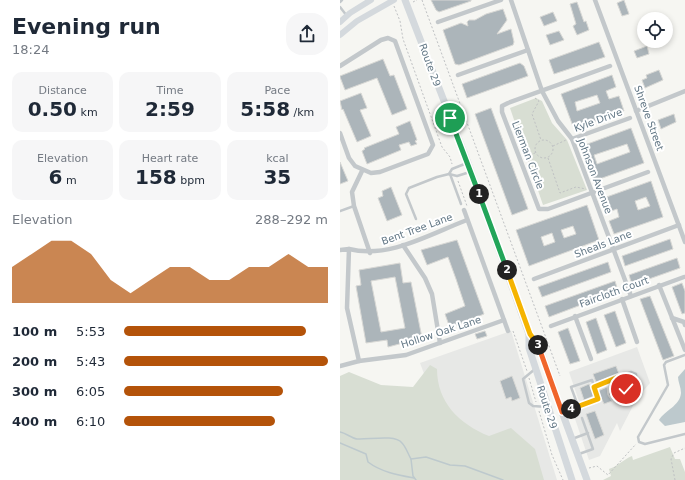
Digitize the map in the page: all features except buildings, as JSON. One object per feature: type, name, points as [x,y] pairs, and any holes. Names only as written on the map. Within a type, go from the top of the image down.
[{"type":"main road","name":"Route 29","points":[[405,0],[468,163],[530,334],[539,346],[571,439],[587,480]]},
{"type":"main road","name":"Route 29","points":[[530,334],[529,348],[535,369],[572,480]]},
{"type":"street","points":[[342,19],[371,0]]},
{"type":"street","points":[[340,36],[357,21],[394,0]]},
{"type":"street","points":[[438,22],[500,0]]},
{"type":"street","name":"Johnson Avenue","points":[[511,0],[542,91],[558,121],[570,139],[631,296]]},
{"type":"street","name":"Shreve Street","points":[[595,0],[685,242]]},
{"type":"street","points":[[340,66],[381,40],[388,38],[395,41],[433,145],[428,154],[380,172],[371,173],[362,171],[355,166],[349,158],[340,133]]},
{"type":"street","points":[[458,75],[528,50]]},
{"type":"street","name":"Lierman Circle","points":[[610,66],[502,106],[502,112],[539,209],[548,209],[590,190],[648,172]]},
{"type":"street","points":[[636,111],[685,91]]},
{"type":"street","name":"Kyle Drive","points":[[570,139],[630,118]]},
{"type":"street","points":[[362,171],[352,192],[354,206],[370,253]]},
{"type":"street","points":[[464,210],[508,331]]},
{"type":"street","name":"Bent Tree Lane","points":[[340,250],[349,249],[370,253],[384,252],[467,220]]},
{"type":"street","name":"Sheals Lane","points":[[534,279],[679,225]]},
{"type":"street","points":[[403,245],[425,278],[432,294],[440,343]]},
{"type":"street","points":[[349,249],[347,308],[359,361]]},
{"type":"street","name":"Faircloth Court","points":[[551,326],[684,277]]},
{"type":"street","points":[[659,285],[685,350]]},
{"type":"street","points":[[622,299],[637,342]]},
{"type":"street","points":[[575,316],[591,359]]},
{"type":"street","points":[[672,318],[684,322],[685,325]]},
{"type":"street","name":"Hollow Oak Lane","points":[[340,365],[406,355],[504,320]]},
{"type":"lane","points":[[340,7],[342,19]]},
{"type":"lane","points":[[416,220],[407,198],[406,191],[416,184],[449,174],[452,169],[468,163]]},
{"type":"lane","points":[[449,174],[455,177],[471,172]]},
{"type":"lane","points":[[449,174],[462,204]]},
{"type":"lane","points":[[340,211],[354,206]]},
{"type":"lane","points":[[685,355],[666,362],[664,365],[668,385],[638,437],[639,442],[645,444],[685,434]]},
{"type":"lane","points":[[535,369],[523,379],[529,403],[533,406],[547,408]]},
{"type":"lane","points":[[594,387],[631,372],[636,374],[636,380],[626,389],[610,394]]},
{"type":"lane","points":[[620,377],[626,389]]},
{"type":"lane","points":[[562,412],[600,398],[592,380],[571,387],[578,406]]},
{"type":"lane","points":[[577,454],[593,449],[582,418]]},
{"type":"lane","points":[[571,439],[588,433]]},
{"type":"path","points":[[422,0],[560,376]]},
{"type":"path","points":[[533,94],[534,98],[539,101],[532,114],[541,140]]},
{"type":"path","points":[[553,146],[570,139]]},
{"type":"path","points":[[541,140],[546,140],[553,146],[554,151],[548,158],[542,159],[535,153],[535,147],[541,140]]},
{"type":"path","points":[[526,156],[535,153]]},
{"type":"path","points":[[548,158],[560,193],[576,187],[590,190]]},
{"type":"path","points":[[587,463],[589,468],[597,466],[608,475],[639,442]]},
{"type":"path","points":[[675,480],[671,459],[674,452],[685,448]]},
{"type":"shaded area","points":[[536,98],[542,101],[552,123],[567,140],[587,190],[543,205],[510,108]]},
{"type":"shaded area","points":[[511,331],[557,480],[516,480],[457,462],[420,363]]},
{"type":"shaded area","points":[[637,347],[650,383],[637,398],[620,431],[617,423],[600,456],[589,460],[573,413],[582,410],[569,372]]},
{"type":"shaded area","points":[[430,365],[437,369],[441,392],[446,402],[459,418],[478,431],[489,436],[511,428],[535,449],[544,480],[340,480],[340,376],[349,372],[381,385],[413,387]]},
{"type":"shaded area","points":[[685,369],[685,422],[665,426],[659,420],[678,401],[681,391],[678,377]]},
{"type":"shaded area","points":[[670,447],[675,459],[680,459],[685,472],[685,480],[603,480],[611,476],[609,469],[629,457],[632,456],[633,460]]},
{"type":"waterway","points":[[340,432],[357,439],[388,438],[399,440],[411,459],[426,457],[450,465],[465,466],[503,480]]},
{"type":"waterway","points":[[340,443],[366,454],[368,462],[384,471],[414,478]]},
{"type":"waterway","points":[[411,459],[413,476],[416,480]]},
{"type":"route","points":[[450,118],[530,334],[539,346],[562,412],[598,399],[594,387],[621,376],[626,389]]}]
